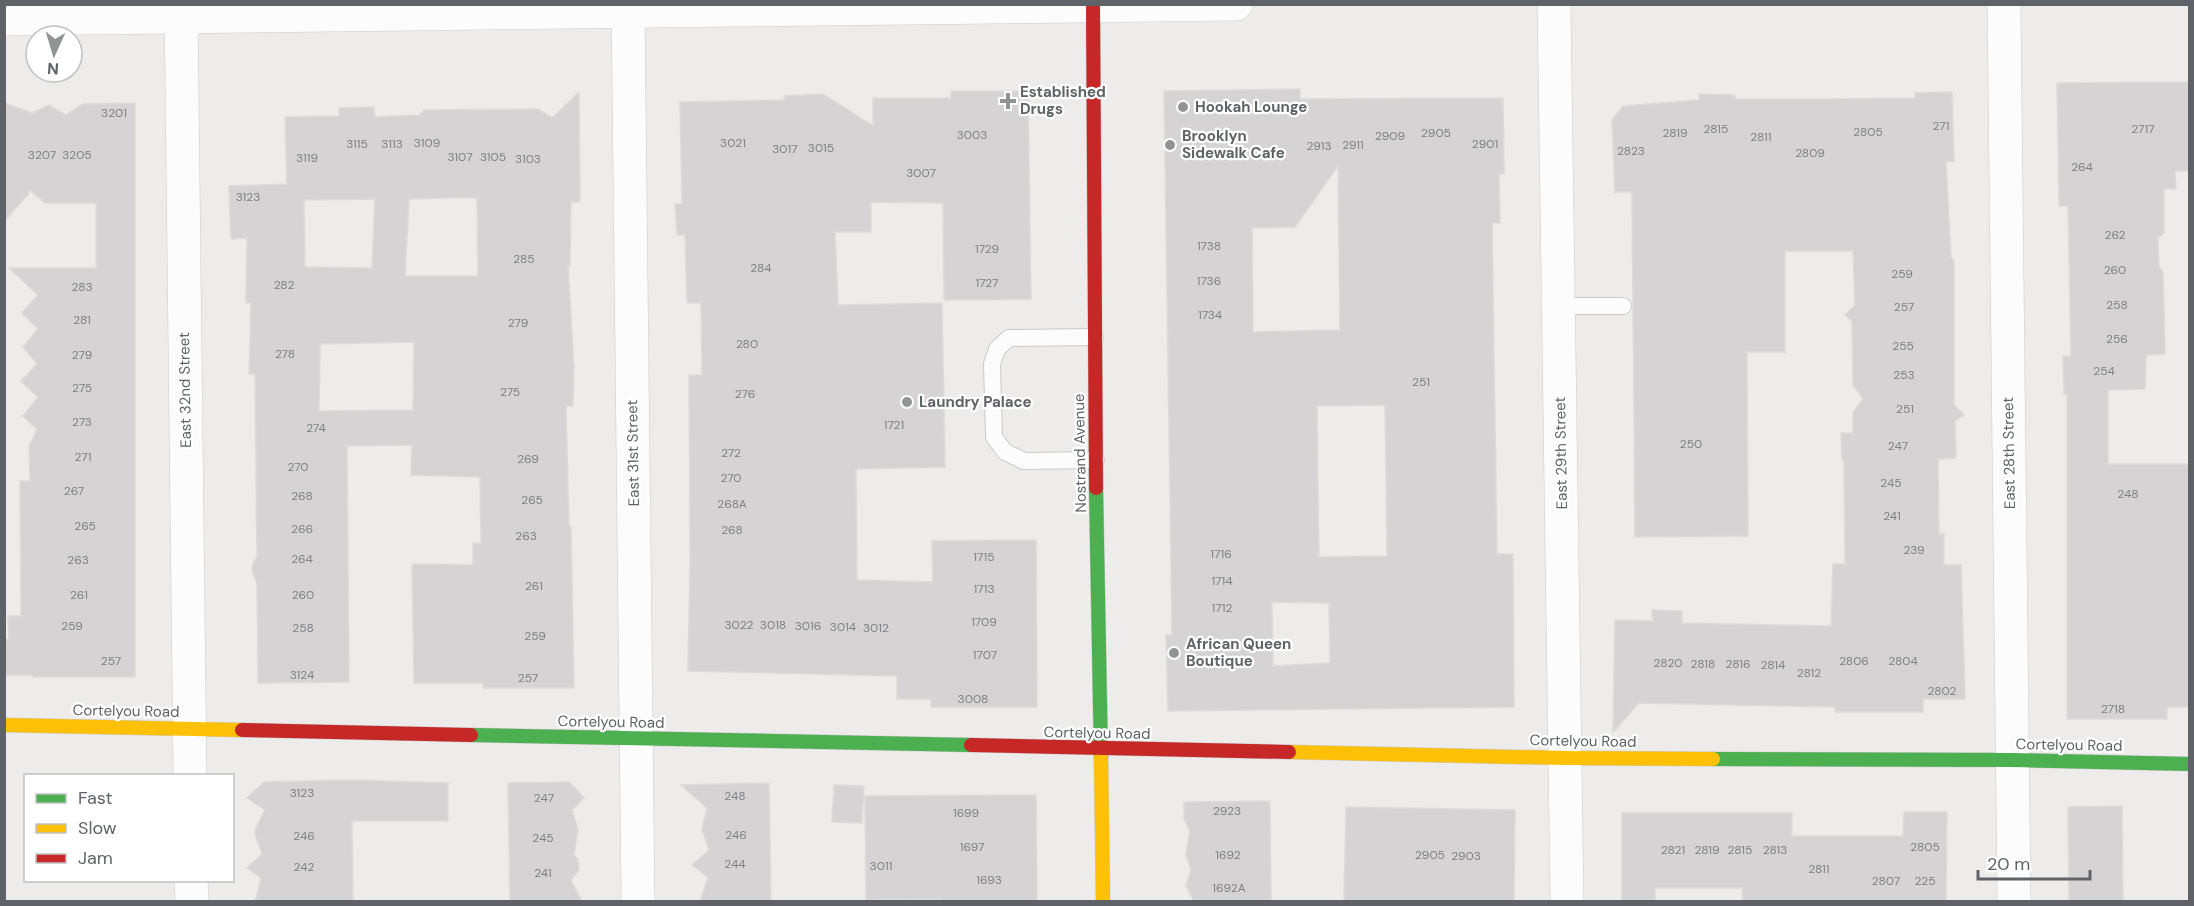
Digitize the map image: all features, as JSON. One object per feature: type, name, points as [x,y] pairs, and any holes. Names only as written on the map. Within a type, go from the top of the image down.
[{"type":"street","points":[[4,19],[181,11],[1236,4]]},
{"type":"street","name":"East 29th Street","points":[[1554,4],[1567,902]]},
{"type":"street","name":"East 28th Street","points":[[2004,4],[2014,902]]},
{"type":"street","name":"Nostrand Avenue","points":[[1093,5],[1096,460],[1103,902]]},
{"type":"street","name":"East 31st Street","points":[[628,8],[638,902]]},
{"type":"street","name":"East 32nd Street","points":[[181,11],[190,774]]},
{"type":"street","name":"Cortelyou Road","points":[[4,725],[1565,758],[2012,760],[2190,764]]},
{"type":"street","points":[[191,882],[192,902]]},
{"type":"lane","points":[[1558,306],[1623,306]]},
{"type":"lane","points":[[1095,337],[1009,338],[997,349],[992,364],[994,437],[1005,452],[1024,461],[1096,460]]},
{"type":"building","points":[[2190,82],[2190,171],[2175,171],[2176,189],[2164,189],[2164,233],[2158,238],[2159,267],[2163,272],[2165,354],[2146,355],[2145,389],[2108,390],[2108,464],[2190,464],[2190,707],[2167,707],[2167,719],[2067,719],[2067,394],[2064,394],[2063,356],[2071,356],[2068,206],[2059,206],[2057,83]]},
{"type":"building","points":[[1300,89],[1300,99],[1503,98],[1504,174],[1499,174],[1500,223],[1492,223],[1497,554],[1513,554],[1514,707],[1168,711],[1166,635],[1172,635],[1164,91]],"holes":[[[1338,166],[1340,330],[1253,332],[1252,228],[1295,227]],[[1385,405],[1387,556],[1319,557],[1317,406]],[[1272,602],[1329,603],[1330,663],[1273,666]]]},
{"type":"building","points":[[951,91],[1028,91],[1031,299],[944,300],[943,203],[871,202],[871,232],[835,232],[838,305],[942,303],[945,467],[856,469],[857,580],[933,582],[932,541],[1036,540],[1037,707],[931,707],[931,699],[897,699],[897,676],[688,671],[689,375],[702,375],[701,303],[687,303],[685,235],[677,235],[675,204],[682,204],[680,102],[784,100],[784,96],[823,94],[873,126],[873,98],[951,98]]},
{"type":"building","points":[[579,92],[580,202],[571,202],[570,266],[568,266],[574,368],[573,406],[566,406],[574,688],[483,688],[483,683],[414,683],[412,564],[473,565],[473,543],[481,543],[480,477],[411,475],[412,445],[347,446],[349,682],[258,683],[257,583],[252,571],[257,557],[255,374],[249,374],[251,303],[246,303],[247,238],[231,239],[229,186],[287,184],[285,117],[339,116],[339,108],[374,107],[375,117],[420,115],[424,110],[538,109],[552,118]],"holes":[[[477,198],[478,276],[405,276],[409,199]],[[375,199],[372,268],[305,267],[304,200]],[[414,342],[413,410],[319,411],[320,344]]]},
{"type":"building","points":[[1952,92],[1954,161],[1946,162],[1951,257],[1954,261],[1954,405],[1964,415],[1955,421],[1956,458],[1938,459],[1939,534],[1944,534],[1944,565],[1961,565],[1965,699],[1923,699],[1923,712],[1835,712],[1835,707],[1639,703],[1613,732],[1615,620],[1653,621],[1652,610],[1682,611],[1682,623],[1831,626],[1833,564],[1845,564],[1844,461],[1842,461],[1841,433],[1853,433],[1853,412],[1863,399],[1853,385],[1852,321],[1845,315],[1855,305],[1853,251],[1785,251],[1785,352],[1747,352],[1748,536],[1635,537],[1632,192],[1615,192],[1612,120],[1623,106],[1699,100],[1699,94],[1735,95],[1735,99],[1829,99],[1915,98],[1915,93]]},
{"type":"building","points":[[4,103],[32,113],[49,105],[66,115],[83,104],[135,103],[135,677],[4,675],[4,640],[9,640],[8,616],[21,616],[20,481],[30,481],[29,447],[37,429],[23,416],[38,397],[21,381],[37,364],[23,347],[38,329],[22,313],[38,295],[9,268],[96,268],[96,203],[45,203],[31,191],[4,221]]},
{"type":"building","points":[[351,780],[448,783],[448,821],[352,821],[353,902],[255,902],[261,878],[247,868],[262,854],[255,834],[265,810],[247,798],[264,782]]},
{"type":"building","points":[[569,782],[584,798],[572,810],[578,830],[574,855],[578,859],[579,870],[571,880],[582,902],[510,902],[508,783]]},
{"type":"building","points":[[769,783],[771,902],[700,902],[708,877],[692,865],[709,850],[702,829],[707,808],[681,785]]},
{"type":"building","points":[[834,785],[864,786],[862,823],[832,822]]},
{"type":"building","points":[[1036,795],[1037,902],[941,902],[941,899],[866,900],[865,796]]},
{"type":"building","points":[[1270,801],[1271,902],[1194,902],[1186,885],[1191,870],[1186,854],[1190,831],[1184,819],[1184,802]]},
{"type":"building","points":[[2122,806],[2123,902],[2069,902],[2068,807]]},
{"type":"building","points":[[1346,807],[1515,810],[1514,902],[1344,902]]},
{"type":"building","points":[[1904,812],[1947,812],[1946,902],[1743,902],[1742,888],[1655,888],[1655,902],[1622,902],[1622,813],[1792,813],[1792,836],[1903,836]]},
{"type":"traffic: fast","points":[[1096,488],[1101,758]]},
{"type":"traffic: fast","points":[[471,735],[971,745]]},
{"type":"traffic: fast","points":[[1713,759],[2012,760],[2190,764]]},
{"type":"traffic: slow","points":[[4,725],[242,730]]},
{"type":"traffic: slow","points":[[1289,752],[1713,759]]},
{"type":"traffic: slow","points":[[1101,758],[1103,902]]},
{"type":"traffic: jam","points":[[1093,4],[1096,488]]},
{"type":"traffic: jam","points":[[242,730],[471,735]]},
{"type":"traffic: jam","points":[[971,745],[1289,752]]},
{"type":"place","name":"Established Drugs","points":[[1008,101]]},
{"type":"place","name":"Hookah Lounge","points":[[1183,107]]},
{"type":"place","name":"Brooklyn Sidewalk Cafe","points":[[1170,145]]},
{"type":"place","name":"Laundry Palace","points":[[907,402]]},
{"type":"place","name":"African Queen Boutique","points":[[1174,653]]}]
